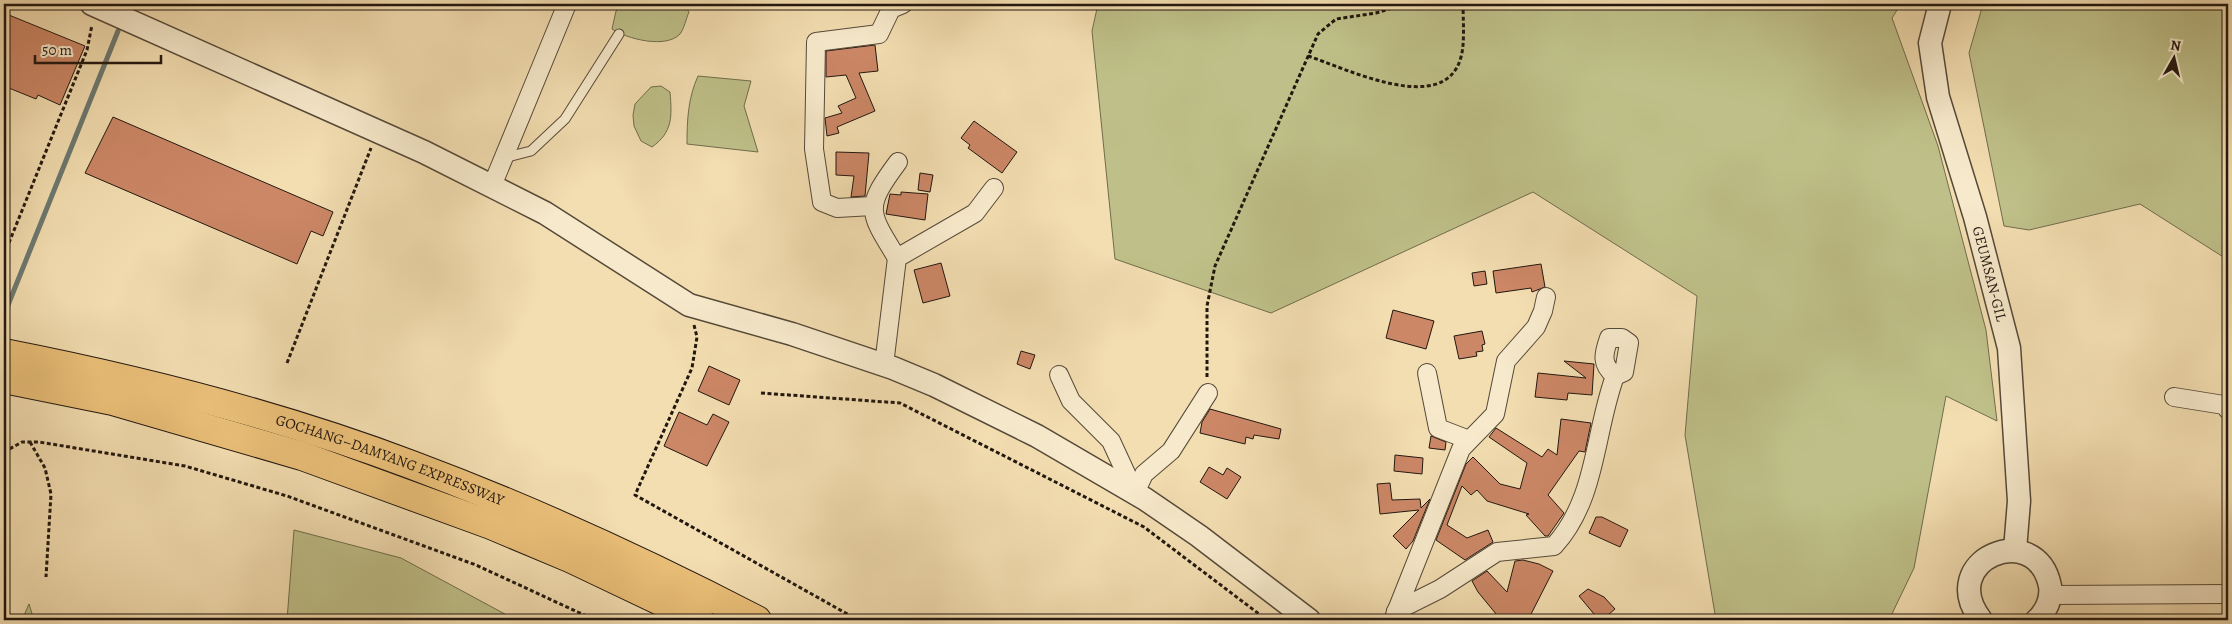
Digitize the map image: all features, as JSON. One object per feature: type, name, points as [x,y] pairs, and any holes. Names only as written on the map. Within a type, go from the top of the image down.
[{"type":"highway","name":"GOCHANG–DAMYANG EXPRESSWAY","points":[[4,353],[93,371],[202,399],[327,436],[411,464],[596,541],[757,620]]},
{"type":"highway","name":"GOCHANG–DAMYANG EXPRESSWAY","points":[[4,379],[113,402],[302,456],[397,489],[500,529],[572,559],[700,620]]},
{"type":"street","points":[[93,4],[378,131],[492,186],[545,213],[689,305],[792,334],[884,365],[934,385],[1037,436],[1135,493],[1199,536],[1309,620]]},
{"type":"street","points":[[492,186],[567,4]]},
{"type":"street","points":[[873,206],[837,208],[822,202],[814,149],[816,42],[879,34],[891,9],[903,4]]},
{"type":"street","name":"GEUMSAN-GIL","points":[[1940,4],[1930,43],[1938,97],[1975,217],[2009,348],[2019,501],[2015,550]]},
{"type":"street","points":[[884,365],[897,258],[875,223],[873,206],[883,182],[898,162]]},
{"type":"street","points":[[897,258],[975,213],[994,188]]},
{"type":"street","points":[[1394,616],[1461,449],[1494,414],[1506,361],[1536,327],[1543,312],[1546,297]]},
{"type":"street","points":[[1427,373],[1438,428],[1469,440]]},
{"type":"street","points":[[1059,375],[1071,401],[1111,441],[1135,493]]},
{"type":"street","points":[[1394,616],[1440,590],[1496,552],[1554,546],[1566,533],[1581,506],[1594,465],[1604,408],[1615,376]]},
{"type":"street","points":[[1135,493],[1144,474],[1171,451],[1208,392]]},
{"type":"street","points":[[2174,397],[2224,405],[2228,410]]},
{"type":"street","points":[[1981,620],[1974,611],[1969,598],[1969,586],[1973,574],[1980,563],[1990,555],[2002,551],[2015,550],[2028,555],[2040,563],[2047,575],[2050,595],[2049,603],[2037,620]]},
{"type":"street","points":[[2050,595],[2228,594]]},
{"type":"lane","points":[[503,158],[531,151],[565,119],[619,34]]},
{"type":"path","points":[[4,256],[87,50],[93,4]]},
{"type":"path","points":[[1208,392],[1206,306],[1215,266],[1318,34],[1336,19],[1376,12],[1405,4]]},
{"type":"path","points":[[1308,56],[1390,85],[1427,88],[1452,75],[1462,57],[1463,4]]},
{"type":"path","points":[[287,364],[378,131]]},
{"type":"path","points":[[689,305],[698,337],[692,368],[635,495],[858,620]]},
{"type":"path","points":[[761,392],[900,403],[1144,527],[1266,620]]},
{"type":"path","points":[[4,452],[22,442],[30,442],[102,450],[185,466],[287,496],[476,565],[595,620]]},
{"type":"path","points":[[30,442],[45,468],[51,494],[46,578]]},
{"type":"green space","points":[[624,4],[683,4],[689,12],[684,27],[674,39],[656,42],[646,41],[627,36],[612,29],[616,11]]},
{"type":"green space","points":[[1098,4],[1901,4],[1892,18],[1938,146],[1986,330],[1997,421],[1946,396],[1914,568],[1889,620],[1716,620],[1685,435],[1697,296],[1533,192],[1271,313],[1115,259],[1092,31]]},
{"type":"green space","points":[[1983,4],[2228,4],[2228,260],[2140,204],[2029,230],[2004,226],[1969,53]]},
{"type":"green space","points":[[698,76],[751,81],[744,106],[758,152],[687,144],[689,109]]},
{"type":"green space","points":[[661,86],[670,92],[670,123],[664,135],[652,147],[641,141],[634,126],[633,115],[635,104],[651,87]]},
{"type":"green space","points":[[294,530],[401,558],[516,620],[287,620]]},
{"type":"green space","points":[[29,604],[34,620],[22,620]]},
{"type":"building","points":[[4,13],[85,46],[60,105],[38,95],[36,99],[4,86]]},
{"type":"building","points":[[875,45],[878,71],[859,73],[875,111],[837,127],[839,133],[827,136],[825,118],[842,113],[838,106],[856,98],[846,75],[826,77],[826,51]]},
{"type":"building","points":[[113,117],[333,212],[323,236],[311,231],[297,264],[85,173]]},
{"type":"building","points":[[974,121],[1017,152],[1002,173],[968,148],[970,145],[961,138]]},
{"type":"building","points":[[836,152],[869,153],[865,196],[851,197],[854,176],[836,175]]},
{"type":"building","points":[[920,173],[933,175],[930,192],[918,190]]},
{"type":"building","points":[[901,192],[928,194],[925,220],[886,214],[890,194],[901,195]]},
{"type":"building","points":[[941,263],[950,296],[923,303],[914,270]]},
{"type":"building","points":[[1541,264],[1545,287],[1532,292],[1531,288],[1496,293],[1493,271]]},
{"type":"building","points":[[1485,271],[1487,284],[1474,286],[1472,273]]},
{"type":"building","points":[[1393,310],[1434,321],[1426,349],[1386,338]]},
{"type":"building","points":[[1482,331],[1485,344],[1482,345],[1483,351],[1476,352],[1477,356],[1459,359],[1454,336]]},
{"type":"building","points":[[1021,351],[1035,355],[1030,369],[1017,364]]},
{"type":"building","points":[[1564,361],[1594,364],[1592,395],[1568,393],[1567,400],[1535,397],[1538,373],[1586,378]]},
{"type":"building","points":[[709,366],[740,380],[729,405],[698,391]]},
{"type":"building","points":[[1210,409],[1281,429],[1279,439],[1254,435],[1253,439],[1246,437],[1245,444],[1200,433],[1202,422]]},
{"type":"building","points":[[679,412],[707,425],[713,414],[729,422],[707,466],[664,446]]},
{"type":"building","points":[[1561,419],[1591,423],[1585,452],[1579,451],[1548,495],[1564,513],[1548,536],[1545,536],[1526,515],[1529,514],[1487,501],[1477,490],[1471,495],[1462,486],[1447,525],[1467,538],[1488,530],[1493,542],[1465,560],[1436,540],[1466,464],[1473,457],[1500,484],[1520,489],[1527,463],[1489,437],[1496,428],[1542,457],[1548,449],[1557,455]]},
{"type":"building","points":[[1431,436],[1446,442],[1445,450],[1429,448]]},
{"type":"building","points":[[1395,455],[1423,458],[1422,474],[1394,471]]},
{"type":"building","points":[[1209,467],[1223,475],[1227,468],[1241,477],[1227,499],[1200,482]]},
{"type":"building","points":[[1390,483],[1392,500],[1420,499],[1421,508],[1430,499],[1413,541],[1406,549],[1393,536],[1419,510],[1380,514],[1377,484]]},
{"type":"building","points":[[1596,517],[1602,517],[1628,530],[1620,547],[1589,533]]},
{"type":"building","points":[[1523,560],[1539,564],[1553,571],[1528,620],[1501,620],[1478,592],[1472,581],[1487,571],[1507,592],[1515,561]]},
{"type":"building","points":[[1588,589],[1604,597],[1615,609],[1602,620],[1599,620],[1579,596]]},
{"type":"waterway","points":[[4,315],[118,31]]}]
